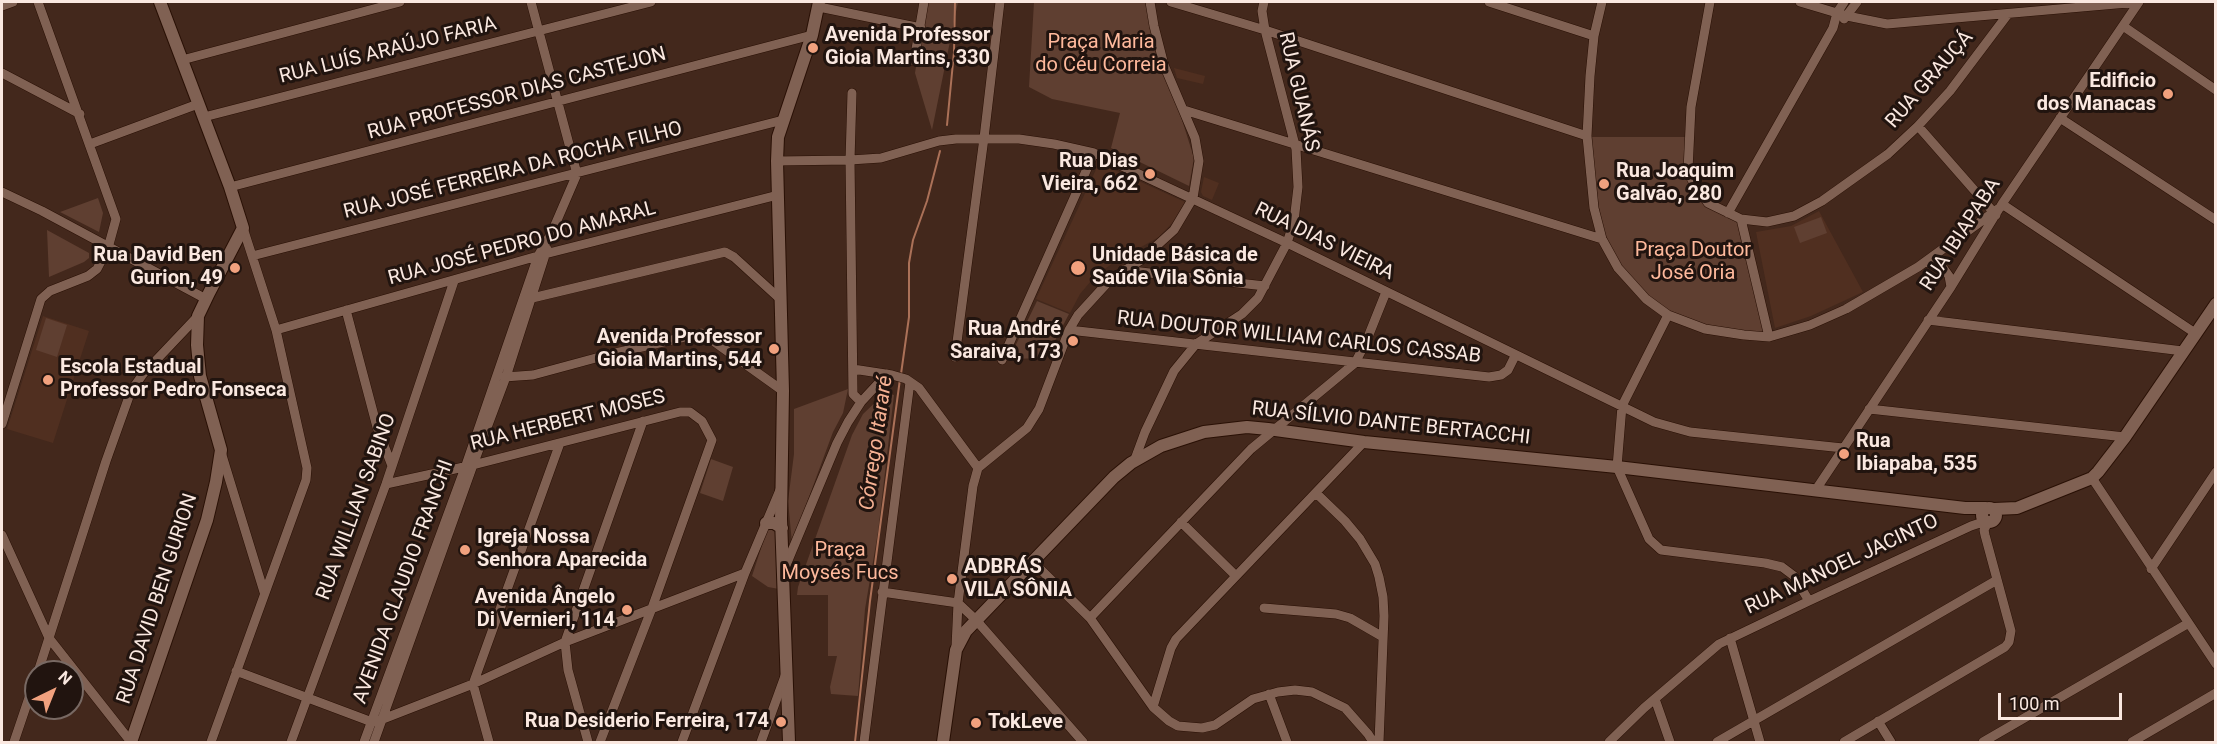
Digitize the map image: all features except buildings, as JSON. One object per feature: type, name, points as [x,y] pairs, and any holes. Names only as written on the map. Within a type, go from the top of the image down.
[{"type":"street","points":[[2,6],[13,2]]},
{"type":"street","points":[[2,424],[41,299],[50,291],[93,273],[98,268],[108,248],[116,219],[38,2]]},
{"type":"street","points":[[160,2],[230,187],[276,330],[307,468],[306,480],[211,742]]},
{"type":"street","points":[[182,60],[400,2]]},
{"type":"street","points":[[531,2],[577,174]]},
{"type":"street","name":"RUA LUÍS ARAÚJO FARIA","points":[[204,117],[651,2]]},
{"type":"street","points":[[914,61],[924,2]]},
{"type":"street","points":[[955,357],[1000,2]]},
{"type":"street","points":[[956,650],[958,603],[973,486],[978,468],[1027,428],[1039,409],[1069,330],[1092,298],[1123,270],[1141,260],[1174,230],[1193,198],[1199,161],[1195,138],[1164,65],[1150,2]]},
{"type":"street","points":[[1171,2],[1264,30],[1587,136]]},
{"type":"street","name":"RUA GUANÁS","points":[[1135,459],[1174,371],[1196,344],[1242,314],[1258,298],[1287,243],[1294,221],[1298,188],[1295,144],[1264,30],[1262,11],[1264,2]]},
{"type":"street","points":[[1489,2],[1594,36]]},
{"type":"street","points":[[1602,2],[1594,36],[1587,136],[1594,208],[1602,239],[1618,268],[1631,285],[1668,315],[1705,329],[1769,337],[1810,325],[1846,309],[1925,262],[1997,210]]},
{"type":"street","name":"RUA GRAUÇÁ","points":[[1710,2],[1691,107],[1688,170],[1708,203],[1741,219],[1767,222],[1781,220],[1804,211],[1853,180],[1918,126],[1950,91],[2008,14]]},
{"type":"street","points":[[1800,2],[1842,15],[1887,24],[2139,2]]},
{"type":"street","points":[[1842,15],[1844,2]]},
{"type":"street","points":[[1728,213],[1833,28],[1842,15],[1857,2]]},
{"type":"street","name":"RUA IBIAPABA","points":[[1815,491],[1951,287],[1997,210],[2139,2]]},
{"type":"street","points":[[789,742],[781,488],[783,391],[779,298],[778,136],[812,35],[819,4],[921,28]]},
{"type":"street","points":[[2123,27],[2216,90]]},
{"type":"street","name":"RUA PROFESSOR DIAS CASTEJON","points":[[230,187],[812,35]]},
{"type":"street","points":[[2,73],[80,114]]},
{"type":"street","points":[[852,93],[850,160],[853,394],[861,402]]},
{"type":"street","points":[[90,144],[198,104]]},
{"type":"street","points":[[1184,110],[1602,239]]},
{"type":"street","points":[[2060,118],[2216,220]]},
{"type":"street","name":"RUA JOSÉ FERREIRA DA ROCHA FILHO","points":[[252,256],[783,120]]},
{"type":"street","points":[[1918,126],[1997,210],[2195,333]]},
{"type":"street","name":"RUA DIAS VIEIRA","points":[[777,161],[881,158],[939,141],[984,138],[1054,144],[1094,153],[1287,243],[1654,422],[1690,432],[1843,448]]},
{"type":"street","points":[[1002,360],[1094,153]]},
{"type":"street","name":"AVENIDA CLAUDIO FRANCHI","points":[[374,734],[469,465],[506,377],[542,255],[577,174]]},
{"type":"street","points":[[2,192],[206,299]]},
{"type":"street","name":"RUA JOSÉ PEDRO DO AMARAL","points":[[276,330],[542,255],[778,195]]},
{"type":"street","points":[[1741,219],[1769,337]]},
{"type":"street","name":"RUA DAVID BEN GURION","points":[[131,742],[207,520],[221,450],[200,376],[197,345],[198,316],[243,228]]},
{"type":"street","points":[[528,299],[725,252],[734,257],[779,298]]},
{"type":"street","points":[[1925,262],[1944,269],[1951,287]]},
{"type":"street","points":[[1123,270],[1265,286]]},
{"type":"street","name":"RUA WILLIAN SABINO","points":[[291,742],[386,484],[454,281]]},
{"type":"street","points":[[1090,618],[1251,448],[1355,363],[1386,292]]},
{"type":"street","name":"AVENIDA CLAUDIO FRANCHI","points":[[364,742],[374,734],[383,719],[469,465],[495,377],[528,299]]},
{"type":"street","name":"RUA MANOEL JACINTO","points":[[1609,742],[1655,699],[1730,638],[1971,526],[1987,516],[2017,508],[2092,478],[2105,465],[2125,437],[2216,304]]},
{"type":"street","points":[[346,310],[377,427],[392,466]]},
{"type":"street","points":[[1668,315],[1622,406],[1617,467],[1654,545],[1661,550],[1782,567],[1794,576],[1809,601]]},
{"type":"street","points":[[42,660],[131,391],[143,374],[198,316]]},
{"type":"street","points":[[1928,320],[2183,351]]},
{"type":"street","name":"RUA DOUTOR WILLIAM CARLOS CASSAB","points":[[1069,330],[1489,377],[1501,375],[1508,370],[1515,356]]},
{"type":"street","points":[[495,377],[533,375],[702,333],[783,391]]},
{"type":"street","points":[[853,369],[890,375],[920,388],[978,468]]},
{"type":"street","points":[[876,386],[877,372]]},
{"type":"street","points":[[784,570],[837,443],[861,402],[890,375]]},
{"type":"street","points":[[864,742],[908,381]]},
{"type":"street","points":[[1869,409],[2125,437]]},
{"type":"street","name":"RUA HERBERT MOSES","points":[[386,484],[680,412],[690,412],[702,421],[712,440],[652,608],[600,742]]},
{"type":"street","points":[[588,742],[568,669],[565,642],[643,421]]},
{"type":"street","name":"RUA SÍLVIO DANTE BERTACCHI","points":[[943,742],[956,650],[966,631],[1114,477],[1135,459],[1161,446],[1204,432],[1247,427],[1965,508],[1987,516]]},
{"type":"street","points":[[1153,707],[1171,648],[1176,639],[1364,442]]},
{"type":"street","points":[[489,742],[473,684],[560,443]]},
{"type":"street","points":[[221,450],[264,592]]},
{"type":"street","points":[[2151,569],[2216,472]]},
{"type":"street","points":[[2092,478],[2187,624],[2214,656]]},
{"type":"street","points":[[682,742],[745,573],[781,488]]},
{"type":"street","points":[[1316,493],[1345,521],[1367,548],[1375,564],[1383,597],[1379,742]]},
{"type":"street","points":[[1844,742],[2005,647],[2009,642],[2011,631],[1984,530],[1987,516]]},
{"type":"street","points":[[1180,522],[1236,576]]},
{"type":"street","points":[[766,524],[774,523],[794,547]]},
{"type":"street","points":[[2,536],[49,638],[131,742]]},
{"type":"street","points":[[1032,561],[1090,618],[1153,707],[1168,721],[1178,726],[1202,728],[1215,725],[1253,699],[1295,690],[1312,692],[1345,708],[1373,742]]},
{"type":"street","points":[[236,671],[306,698],[374,734],[383,719],[473,684],[565,642],[745,573]]},
{"type":"street","points":[[1717,742],[1997,580]]},
{"type":"street","points":[[882,592],[958,603],[976,620],[1083,742]]},
{"type":"street","points":[[1264,608],[1336,614],[1350,618],[1383,638]]},
{"type":"street","points":[[1983,742],[2187,624]]},
{"type":"street","points":[[1730,638],[1760,742]]},
{"type":"street","points":[[761,742],[786,674]]},
{"type":"street","points":[[2132,742],[2216,693]]},
{"type":"street","points":[[1269,694],[1287,742]]},
{"type":"street","points":[[1655,699],[1670,742]]},
{"type":"street","points":[[14,742],[24,712]]},
{"type":"street","points":[[1878,721],[1891,742]]},
{"type":"shaded area","points":[[1174,68],[1205,76],[1203,84],[1177,78]]},
{"type":"shaded area","points":[[1099,163],[1185,202],[1173,222],[1159,237],[1096,275],[1080,294],[1070,313],[1036,299]]},
{"type":"shaded area","points":[[1204,177],[1219,183],[1212,200],[1203,196],[1201,192]]},
{"type":"shaded area","points":[[1819,211],[1863,292],[1811,316],[1775,328],[1756,232],[1791,226]]},
{"type":"shaded area","name":"Escola Estadual Professor Pedro Fonseca","points":[[43,316],[89,331],[53,443],[7,429]]},
{"type":"green space","points":[[926,2],[958,2],[932,130],[915,73]]},
{"type":"green space","name":"Praça Maria do Céu Correia","points":[[1034,2],[1145,2],[1162,71],[1177,104],[1194,158],[1189,186],[1111,148],[1120,113],[1052,99],[1029,87]]},
{"type":"green space","name":"Praça Doutor José Oria","points":[[1590,137],[1688,137],[1687,151],[1700,197],[1741,220],[1769,336],[1741,334],[1669,315],[1626,278],[1603,239]]},
{"type":"green space","points":[[98,198],[103,213],[99,232],[60,212]]},
{"type":"green space","points":[[1821,217],[1827,233],[1800,243],[1794,227]]},
{"type":"green space","points":[[47,230],[89,253],[89,258],[49,277]]},
{"type":"green space","points":[[1037,301],[1069,314],[1046,358],[1009,359]]},
{"type":"green space","points":[[46,318],[67,325],[57,357],[36,350]]},
{"type":"green space","points":[[848,389],[843,413],[833,432],[792,543],[788,501],[794,454],[794,409]]},
{"type":"green space","name":"Praça Moysés Fucs","points":[[885,393],[894,395],[878,532],[865,609],[858,696],[831,694],[830,687],[837,656],[828,656],[828,595],[797,595],[798,587],[852,435],[863,414]]},
{"type":"green space","points":[[711,459],[733,467],[723,501],[700,493]]},
{"type":"green space","points":[[773,526],[779,531],[779,589],[768,587],[752,576],[767,530]]},
{"type":"waterway","name":"Córrego Itararé","points":[[947,125],[954,52],[955,2]]},
{"type":"waterway","name":"Córrego Itararé","points":[[901,374],[909,317],[909,263],[913,240],[927,201],[940,151]]},
{"type":"waterway","name":"Córrego Itararé","points":[[855,742],[870,601],[900,379]]},
{"type":"place","name":"Avenida Professor Gioia Martins, 330","points":[[813,48]]},
{"type":"place","name":"Edificio dos Manacas","points":[[2168,94]]},
{"type":"place","name":"Rua Dias Vieira, 662","points":[[1150,174]]},
{"type":"place","name":"Rua Joaquim Galvão, 280","points":[[1604,184]]},
{"type":"place","name":"Rua David Ben Gurion, 49","points":[[235,268]]},
{"type":"place","name":"Unidade Básica de Saúde Vila Sônia","points":[[1078,268]]},
{"type":"place","name":"Rua André Saraiva, 173","points":[[1073,341]]},
{"type":"place","name":"Avenida Professor Gioia Martins, 544","points":[[774,349]]},
{"type":"place","name":"Escola Estadual Professor Pedro Fonseca","points":[[48,380]]},
{"type":"place","name":"Rua Ibiapaba, 535","points":[[1844,454]]},
{"type":"place","name":"Igreja Nossa Senhora Aparecida","points":[[465,550]]},
{"type":"place","name":"ADBRÁS VILA SÔNIA","points":[[952,579]]},
{"type":"place","name":"Avenida Ângelo Di Vernieri, 114","points":[[627,610]]},
{"type":"place","name":"Rua Desiderio Ferreira, 174","points":[[781,722]]},
{"type":"place","name":"TokLeve","points":[[976,723]]}]
